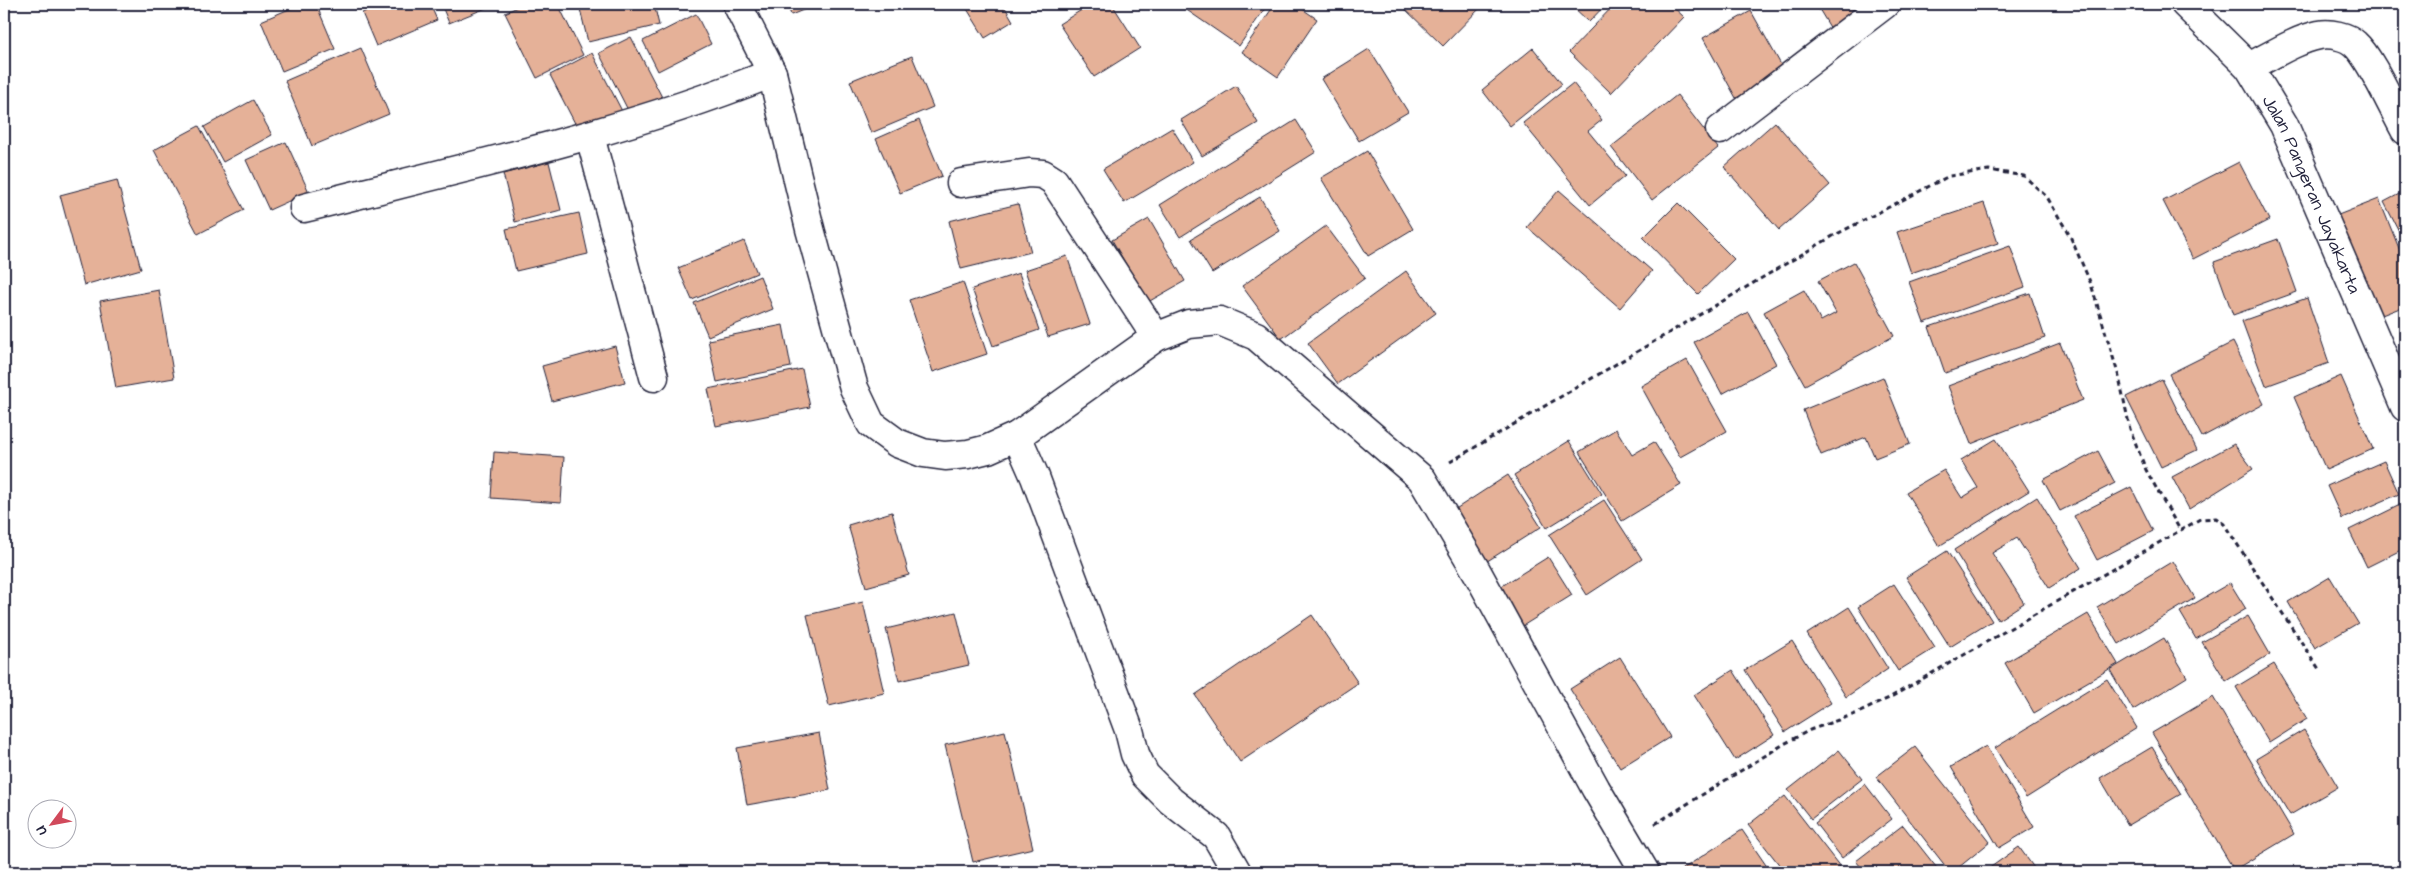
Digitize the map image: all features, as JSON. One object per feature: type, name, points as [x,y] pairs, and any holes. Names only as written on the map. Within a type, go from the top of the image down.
[{"type":"street","points":[[737,4],[772,73],[810,229],[854,388],[871,424],[897,443],[922,453],[945,456],[988,449],[1017,436],[1156,338],[1189,324],[1220,321],[1256,336],[1422,479],[1477,572],[1632,862]]},
{"type":"street","points":[[1720,130],[1885,4]]},
{"type":"street","name":"Jalan Pangeran Jayakarta","points":[[2185,4],[2249,67],[2284,125],[2405,407]]},
{"type":"street","points":[[2249,67],[2305,39],[2320,35],[2348,39],[2356,44],[2365,56],[2405,130]]},
{"type":"street","points":[[304,208],[590,136],[719,94],[772,73]]},
{"type":"street","points":[[590,136],[654,377]]},
{"type":"street","points":[[962,183],[1029,173],[1043,174],[1054,181],[1156,338]]},
{"type":"street","points":[[1017,436],[1039,487],[1129,730],[1135,754],[1145,775],[1171,801],[1216,836],[1237,872]]},
{"type":"path","points":[[1422,479],[1833,236],[1949,176],[1989,170],[2024,176],[2048,197],[2070,236],[2091,284],[2119,377],[2130,429],[2146,470],[2180,530]]},
{"type":"path","points":[[1632,862],[1784,744],[1810,730],[1858,713],[1889,698],[2200,519],[2216,518],[2224,524],[2319,669]]},
{"type":"building","points":[[301,4],[316,4],[335,49],[282,71],[261,21]]},
{"type":"building","points":[[383,4],[430,4],[437,20],[376,46],[362,13]]},
{"type":"building","points":[[441,4],[496,4],[449,23]]},
{"type":"building","points":[[523,4],[558,4],[583,55],[537,78],[505,13]]},
{"type":"building","points":[[602,4],[654,4],[659,25],[588,42],[580,9]]},
{"type":"building","points":[[787,4],[818,4],[791,15]]},
{"type":"building","points":[[964,4],[1003,4],[1013,21],[985,38]]},
{"type":"building","points":[[1091,4],[1112,4],[1140,48],[1094,77],[1059,24]]},
{"type":"building","points":[[1178,4],[1268,4],[1239,46]]},
{"type":"building","points":[[1275,4],[1295,4],[1317,19],[1278,77],[1242,52]]},
{"type":"building","points":[[1400,4],[1484,4],[1443,46]]},
{"type":"building","points":[[1570,4],[1606,4],[1589,22]]},
{"type":"building","points":[[1615,4],[1670,4],[1684,17],[1611,93],[1569,52]]},
{"type":"building","points":[[1816,4],[1872,4],[1834,34]]},
{"type":"building","points":[[1751,11],[1785,72],[1736,98],[1703,38]]},
{"type":"building","points":[[696,14],[711,44],[658,71],[643,41]]},
{"type":"building","points":[[631,37],[665,103],[633,120],[599,53]]},
{"type":"building","points":[[361,48],[389,114],[312,146],[285,81]]},
{"type":"building","points":[[1533,48],[1562,84],[1510,126],[1482,90]]},
{"type":"building","points":[[1369,49],[1408,112],[1359,141],[1321,79]]},
{"type":"building","points":[[592,53],[623,113],[581,135],[550,75]]},
{"type":"building","points":[[912,56],[933,107],[871,133],[850,81]]},
{"type":"building","points":[[1573,83],[1602,120],[1588,131],[1625,176],[1590,205],[1523,123]]},
{"type":"building","points":[[1236,86],[1258,123],[1202,156],[1181,120]]},
{"type":"building","points":[[1677,95],[1718,148],[1652,200],[1611,147]]},
{"type":"building","points":[[253,100],[272,135],[223,162],[204,127]]},
{"type":"building","points":[[919,120],[942,176],[900,193],[876,139]]},
{"type":"building","points":[[1296,120],[1316,152],[1180,237],[1160,205]]},
{"type":"building","points":[[1775,122],[1830,185],[1779,230],[1724,167]]},
{"type":"building","points":[[199,126],[244,210],[198,234],[154,150]]},
{"type":"building","points":[[1172,128],[1193,162],[1124,203],[1103,169]]},
{"type":"building","points":[[286,142],[309,192],[269,210],[246,160]]},
{"type":"building","points":[[1367,151],[1413,229],[1368,256],[1321,178]]},
{"type":"building","points":[[549,162],[561,210],[515,222],[503,174]]},
{"type":"building","points":[[2239,162],[2269,220],[2193,259],[2163,201]]},
{"type":"building","points":[[117,180],[141,269],[84,285],[60,195]]},
{"type":"building","points":[[1559,190],[1652,271],[1620,308],[1527,227]]},
{"type":"building","points":[[2405,191],[2405,243],[2384,202]]},
{"type":"building","points":[[1260,197],[1280,231],[1212,273],[1191,239]]},
{"type":"building","points":[[2379,199],[2405,263],[2405,306],[2369,320],[2328,219]]},
{"type":"building","points":[[1678,203],[1734,259],[1698,294],[1643,238]]},
{"type":"building","points":[[1984,203],[1998,243],[1911,273],[1897,232]]},
{"type":"building","points":[[1018,204],[1031,252],[961,269],[949,221]]},
{"type":"building","points":[[579,213],[588,254],[516,271],[506,229]]},
{"type":"building","points":[[1149,219],[1185,281],[1148,302],[1112,240]]},
{"type":"building","points":[[1326,226],[1365,278],[1281,339],[1242,286]]},
{"type":"building","points":[[2278,239],[2297,292],[2233,315],[2214,262]]},
{"type":"building","points":[[744,241],[757,273],[692,300],[678,268]]},
{"type":"building","points":[[2010,246],[2025,287],[1924,323],[1909,282]]},
{"type":"building","points":[[1067,256],[1090,324],[1048,337],[1025,270]]},
{"type":"building","points":[[1854,262],[1894,336],[1805,385],[1764,312],[1804,290],[1821,321],[1836,313],[1818,281]]},
{"type":"building","points":[[1406,271],[1436,313],[1338,384],[1308,343]]},
{"type":"building","points":[[1019,273],[1039,330],[993,346],[972,289]]},
{"type":"building","points":[[760,276],[773,309],[708,336],[694,303]]},
{"type":"building","points":[[963,282],[987,354],[933,372],[909,300]]},
{"type":"building","points":[[159,290],[174,378],[116,388],[100,301]]},
{"type":"building","points":[[2030,293],[2045,338],[1945,373],[1929,327]]},
{"type":"building","points":[[2307,298],[2329,363],[2266,386],[2242,321]]},
{"type":"building","points":[[1748,312],[1776,364],[1722,394],[1694,342]]},
{"type":"building","points":[[783,325],[791,367],[717,382],[708,340]]},
{"type":"building","points":[[2233,342],[2264,404],[2202,437],[2169,374]]},
{"type":"building","points":[[2060,343],[2083,400],[1971,444],[1948,386]]},
{"type":"building","points":[[615,346],[625,382],[552,401],[542,366]]},
{"type":"building","points":[[1687,360],[1727,431],[1680,457],[1641,386]]},
{"type":"building","points":[[802,369],[810,407],[716,426],[708,389]]},
{"type":"building","points":[[2341,376],[2373,449],[2326,470],[2294,397]]},
{"type":"building","points":[[1883,377],[1910,444],[1875,458],[1866,437],[1821,455],[1803,410]]},
{"type":"building","points":[[2162,379],[2197,450],[2161,467],[2126,397]]},
{"type":"building","points":[[1616,429],[1632,455],[1654,442],[1681,485],[1622,521],[1579,452]]},
{"type":"building","points":[[1996,439],[2029,491],[1939,546],[1906,492],[1944,470],[1962,498],[1978,488],[1961,460]]},
{"type":"building","points":[[1569,441],[1602,494],[1547,528],[1514,475]]},
{"type":"building","points":[[2234,444],[2253,469],[2189,509],[2172,477]]},
{"type":"building","points":[[2098,451],[2115,483],[2060,511],[2043,480]]},
{"type":"building","points":[[494,452],[564,457],[561,503],[491,498]]},
{"type":"building","points":[[2384,461],[2399,494],[2342,519],[2327,486]]},
{"type":"building","points":[[1508,475],[1541,527],[1481,565],[1448,514]]},
{"type":"building","points":[[2131,487],[2153,531],[2097,560],[2074,516]]},
{"type":"building","points":[[2037,497],[2081,568],[2049,588],[2017,538],[1992,553],[2024,603],[1998,620],[1954,550]]},
{"type":"building","points":[[1604,500],[1642,559],[1587,595],[1549,535]]},
{"type":"building","points":[[2404,503],[2405,548],[2367,567],[2349,530]]},
{"type":"building","points":[[892,512],[909,575],[866,587],[848,525]]},
{"type":"building","points":[[1947,551],[1992,621],[1950,647],[1906,577]]},
{"type":"building","points":[[1548,557],[1572,595],[1513,632],[1489,594]]},
{"type":"building","points":[[2173,561],[2195,598],[2119,644],[2097,607]]},
{"type":"building","points":[[2330,577],[2358,623],[2315,648],[2288,602]]},
{"type":"building","points":[[2230,583],[2246,609],[2196,639],[2180,612]]},
{"type":"building","points":[[1894,584],[1935,648],[1898,671],[1858,607]]},
{"type":"building","points":[[863,602],[884,693],[829,706],[807,615]]},
{"type":"building","points":[[1849,607],[1888,669],[1846,697],[1807,634]]},
{"type":"building","points":[[956,612],[969,665],[899,681],[886,629]]},
{"type":"building","points":[[2088,614],[2118,664],[2034,713],[2005,663]]},
{"type":"building","points":[[1312,615],[1358,683],[1240,762],[1195,695]]},
{"type":"building","points":[[2248,616],[2270,654],[2226,681],[2202,642]]},
{"type":"building","points":[[2164,638],[2187,677],[2133,710],[2110,670]]},
{"type":"building","points":[[1792,641],[1831,703],[1785,732],[1745,670]]},
{"type":"building","points":[[1620,657],[1670,737],[1620,768],[1570,689]]},
{"type":"building","points":[[2274,664],[2307,719],[2269,743],[2236,687]]},
{"type":"building","points":[[1733,670],[1774,735],[1735,760],[1694,695]]},
{"type":"building","points":[[2107,679],[2137,728],[2026,798],[1995,748]]},
{"type":"building","points":[[2213,697],[2294,834],[2234,870],[2152,733]]},
{"type":"building","points":[[2304,730],[2338,787],[2290,815],[2256,759]]},
{"type":"building","points":[[1005,731],[1033,848],[973,862],[945,745]]},
{"type":"building","points":[[819,733],[830,790],[747,805],[737,748]]},
{"type":"building","points":[[1986,746],[2034,827],[1999,848],[1951,767]]},
{"type":"building","points":[[1915,747],[1990,842],[1953,872],[1950,872],[1876,777]]},
{"type":"building","points":[[2152,747],[2181,794],[2128,825],[2100,778]]},
{"type":"building","points":[[1839,750],[1862,779],[1811,819],[1788,790]]},
{"type":"building","points":[[1865,784],[1892,819],[1842,858],[1815,823]]},
{"type":"building","points":[[1785,796],[1844,872],[1785,872],[1748,825]]},
{"type":"building","points":[[1903,825],[1940,872],[1865,872],[1856,861]]},
{"type":"building","points":[[1742,830],[1770,871],[1678,872]]},
{"type":"building","points":[[2019,847],[2037,872],[1984,872]]}]
